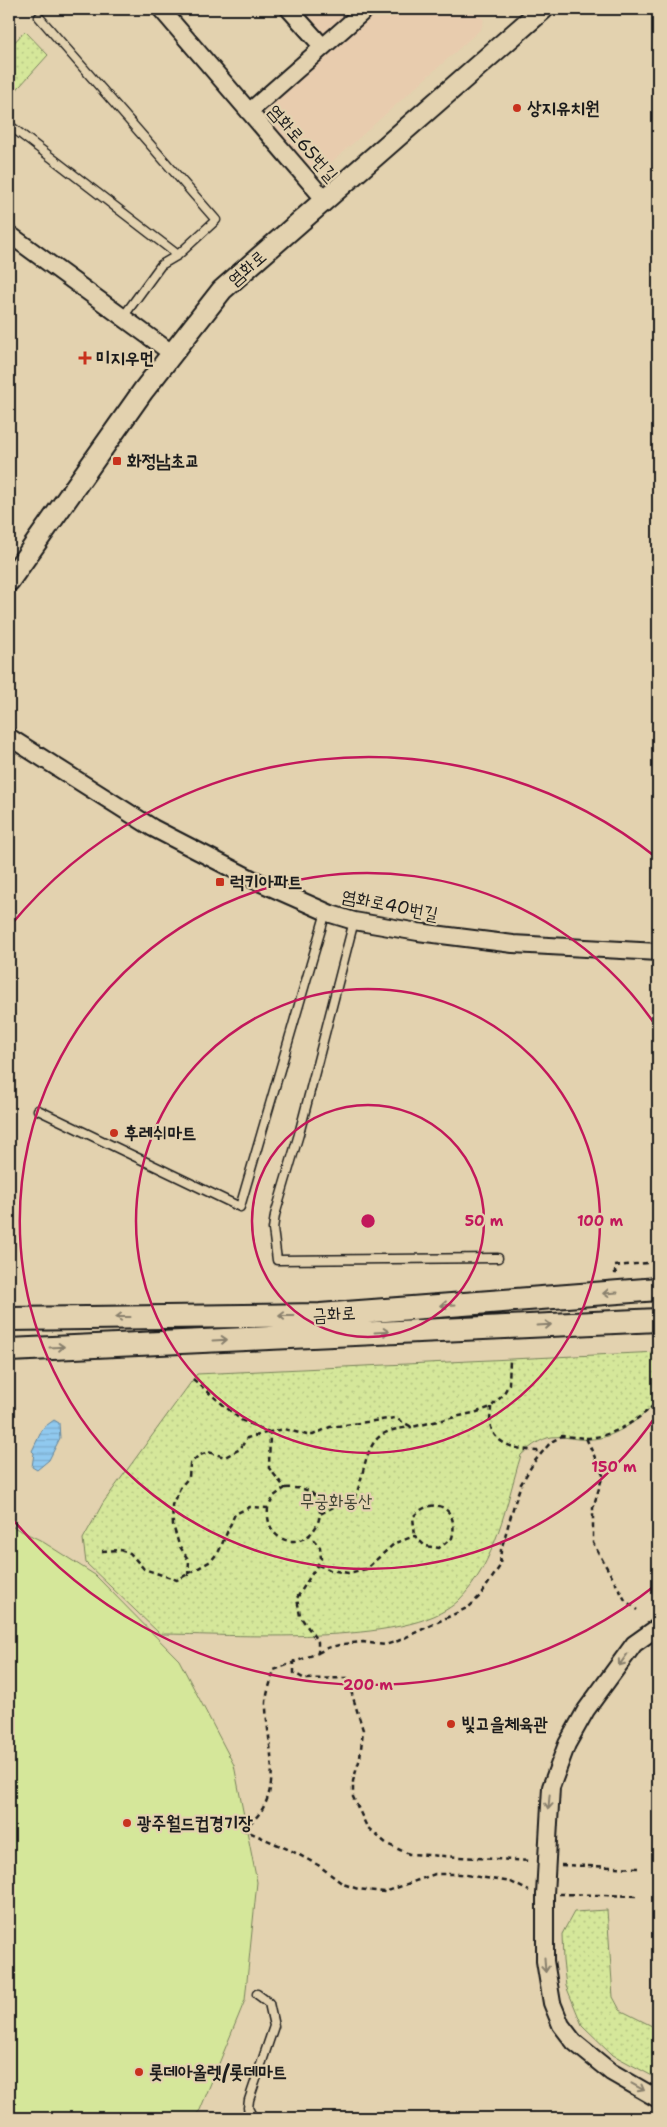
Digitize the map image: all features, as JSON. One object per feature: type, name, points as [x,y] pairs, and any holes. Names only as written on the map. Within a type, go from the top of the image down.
[{"type":"main road","name":"금화로","points":[[9,1319],[320,1315],[658,1289]]},
{"type":"main road","name":"금화로","points":[[9,1350],[658,1320]]},
{"type":"street","name":"염화로65번길","points":[[162,9],[326,200]]},
{"type":"street","points":[[289,9],[322,46]]},
{"type":"street","name":"염화로65번길","points":[[249,112],[366,9]]},
{"type":"street","name":"염화로","points":[[11,573],[143,391],[222,290],[543,9]]},
{"type":"street","points":[[9,234],[173,354]]},
{"type":"street","name":"염화로40번길","points":[[9,737],[153,828],[252,879],[326,912],[354,921],[450,937],[513,944],[658,952]]},
{"type":"street","points":[[658,1627],[634,1644],[586,1710],[567,1744],[551,1787],[554,1891],[547,1981],[561,2025],[574,2042],[599,2064],[658,2098]]},
{"type":"lane","points":[[39,17],[216,220],[178,255],[161,265],[123,317]]},
{"type":"lane","points":[[9,125],[178,255]]},
{"type":"lane","points":[[38,1110],[240,1207],[326,912]]},
{"type":"lane","points":[[354,921],[299,1134],[275,1215],[273,1229],[277,1260],[498,1258]]},
{"type":"lane","points":[[253,2118],[248,2108],[249,2100],[274,2026],[269,2003],[257,1994]]},
{"type":"path","points":[[624,1272],[615,1273],[615,1266],[658,1262]]},
{"type":"path","points":[[320,1514],[355,1496],[369,1454],[377,1439],[385,1433],[491,1407],[509,1384],[510,1359]]},
{"type":"path","points":[[193,1379],[241,1420],[270,1432]]},
{"type":"path","points":[[640,1896],[554,1891],[531,1892],[511,1882],[460,1874],[434,1874],[386,1892],[358,1889],[343,1884],[318,1865],[292,1851],[242,1828],[255,1820],[261,1813],[271,1785],[272,1748],[266,1706],[274,1670],[294,1660],[343,1644],[363,1642],[385,1645],[398,1641],[469,1607],[480,1596],[500,1566],[501,1550],[521,1484],[551,1442],[562,1436],[600,1438],[630,1424],[658,1401]]},
{"type":"path","points":[[491,1407],[491,1428],[498,1440],[526,1451],[543,1451]]},
{"type":"path","points":[[188,1576],[189,1561],[179,1544],[173,1525],[172,1505],[180,1488],[189,1477],[190,1464],[198,1456],[208,1452],[225,1457],[240,1449],[247,1438],[284,1429],[296,1430],[307,1435],[330,1427],[395,1418],[412,1427]]},
{"type":"path","points":[[270,1432],[269,1468],[285,1488]]},
{"type":"path","points":[[586,1438],[603,1474],[592,1508],[593,1543],[625,1600],[637,1610]]},
{"type":"path","points":[[298,1487],[316,1497],[320,1503],[319,1523],[310,1536],[298,1540],[285,1541],[276,1536],[266,1521],[268,1508],[274,1496],[285,1488],[298,1487]]},
{"type":"path","points":[[429,1506],[441,1507],[451,1513],[456,1525],[452,1538],[439,1548],[425,1546],[414,1536],[414,1517],[420,1509],[429,1506]]},
{"type":"path","points":[[102,1551],[120,1550],[130,1553],[144,1569],[177,1580],[188,1576],[211,1561],[220,1551],[235,1514],[250,1507],[268,1508]]},
{"type":"path","points":[[310,1536],[320,1547],[321,1559],[297,1598],[300,1616],[318,1642],[318,1653]]},
{"type":"path","points":[[318,1565],[330,1570],[348,1573],[366,1569],[395,1543],[414,1536]]},
{"type":"path","points":[[294,1660],[294,1673],[305,1679],[347,1678],[363,1730],[360,1758],[353,1781],[353,1797],[367,1827],[387,1844],[409,1854],[530,1861]]},
{"type":"path","points":[[558,1864],[640,1868]]},
{"type":"shaded area","points":[[301,9],[357,9],[328,33],[317,31],[301,12]]},
{"type":"shaded area","points":[[377,9],[474,9],[484,20],[481,29],[324,169],[312,169],[265,115],[268,105]]},
{"type":"green space","points":[[25,31],[48,55],[11,96],[9,95],[9,48]]},
{"type":"green space","name":"무궁화동산","points":[[658,1352],[658,1401],[646,1413],[616,1433],[608,1436],[587,1439],[552,1437],[543,1439],[521,1455],[498,1532],[482,1569],[458,1601],[434,1616],[400,1626],[360,1632],[316,1635],[160,1634],[86,1563],[83,1539],[103,1503],[197,1374]]},
{"type":"green space","name":"광주월드컵경기장","points":[[9,1525],[40,1540],[95,1575],[179,1660],[234,1765],[257,1882],[245,2000],[200,2110],[193,2118],[9,2118]]},
{"type":"green space","points":[[607,1910],[613,1997],[620,2010],[658,2029],[658,2079],[613,2055],[582,2025],[566,1986],[562,1934],[574,1912]]},
{"type":"water","points":[[54,1420],[59,1423],[60,1438],[49,1460],[37,1470],[32,1467],[34,1453],[32,1451],[43,1428]]},
{"type":"place","name":"상지유치원","points":[[517,108]]},
{"type":"place","name":"미지우먼","points":[[85,358]]},
{"type":"place","name":"화정남초교","points":[[117,461]]},
{"type":"place","name":"럭키아파트","points":[[220,882]]},
{"type":"place","name":"후레쉬마트","points":[[114,1133]]},
{"type":"place","name":"빛고을체육관","points":[[451,1724]]},
{"type":"place","name":"광주월드컵경기장","points":[[127,1823]]},
{"type":"place","name":"롯데아올렛/롯데마트","points":[[139,2072]]}]
